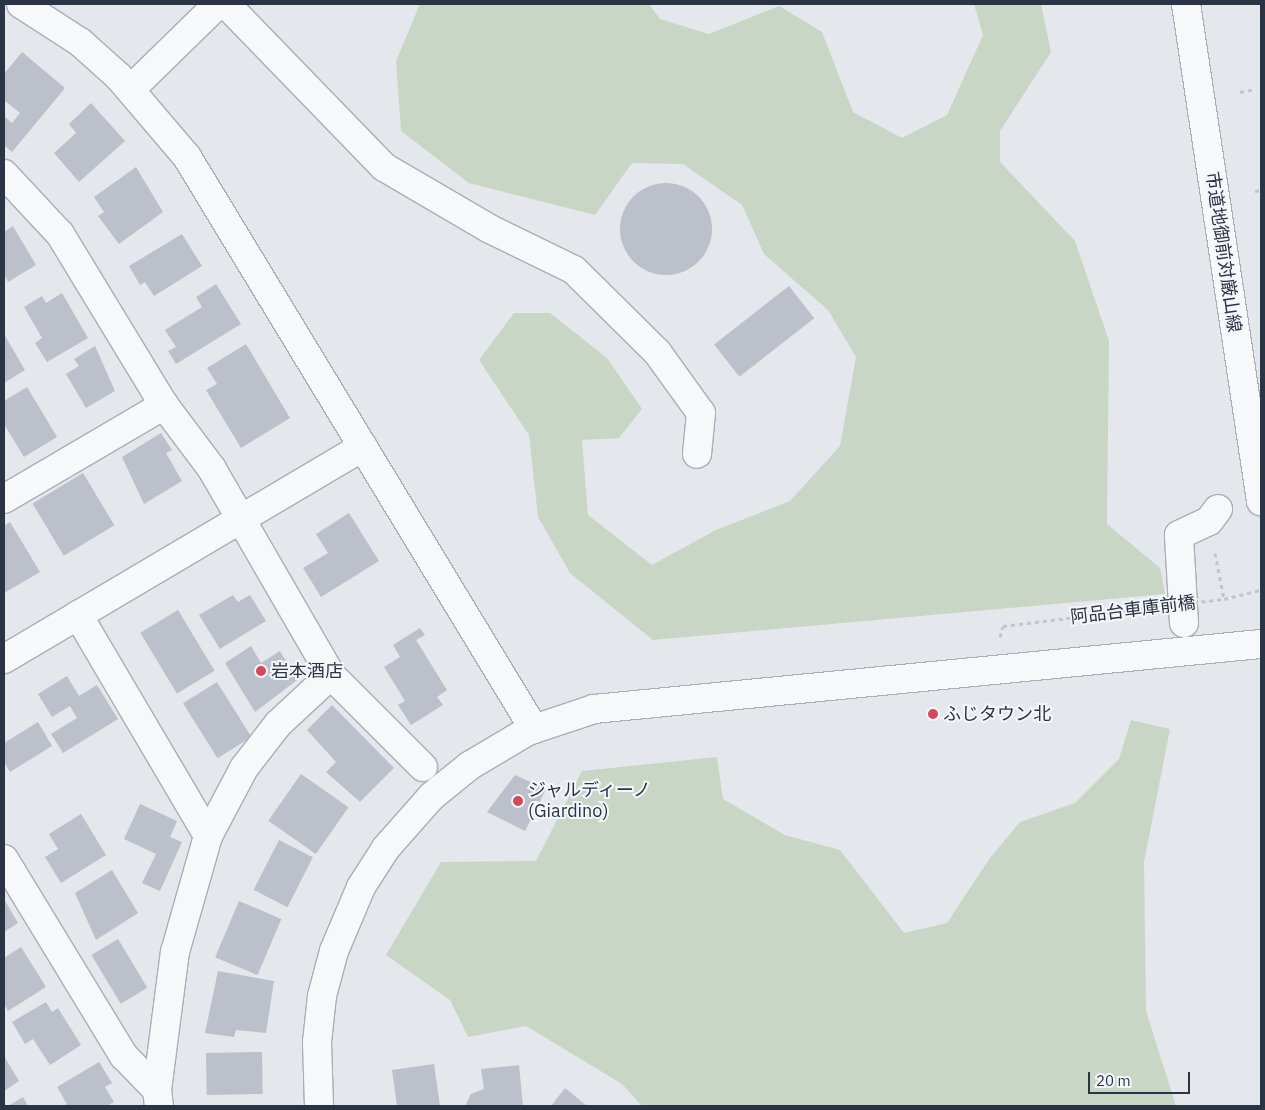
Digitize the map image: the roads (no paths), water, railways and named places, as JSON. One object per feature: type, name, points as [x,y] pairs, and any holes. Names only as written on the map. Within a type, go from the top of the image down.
[{"type":"street","points":[[21,4],[80,42],[131,89],[187,157],[534,729]]},
{"type":"street","points":[[131,89],[218,4]]},
{"type":"street","points":[[226,4],[384,166],[490,229],[574,270],[657,352],[701,413],[697,454]]},
{"type":"street","name":"市道地御前対厳山線","points":[[1186,4],[1261,500]]},
{"type":"street","points":[[4,174],[60,234],[164,405],[212,469],[332,675],[422,767]]},
{"type":"street","points":[[4,498],[164,405]]},
{"type":"street","points":[[4,659],[363,447]]},
{"type":"street","points":[[1184,623],[1179,535],[1209,521],[1218,509]]},
{"type":"street","points":[[78,615],[208,836]]},
{"type":"street","points":[[320,1106],[317,1042],[322,996],[342,929],[365,880],[401,830],[441,788],[488,754],[534,729],[594,709],[1261,644]]},
{"type":"street","points":[[158,1098],[175,952],[208,836],[244,768],[278,724],[332,675]]},
{"type":"street","points":[[4,859],[124,1056],[158,1098]]},
{"type":"place","name":"岩本酒店","points":[[261,671]]},
{"type":"place","name":"ふじタウン北","points":[[933,714]]},
{"type":"place","name":"ジャルディーノ (Giardino)","points":[[518,801]]}]
